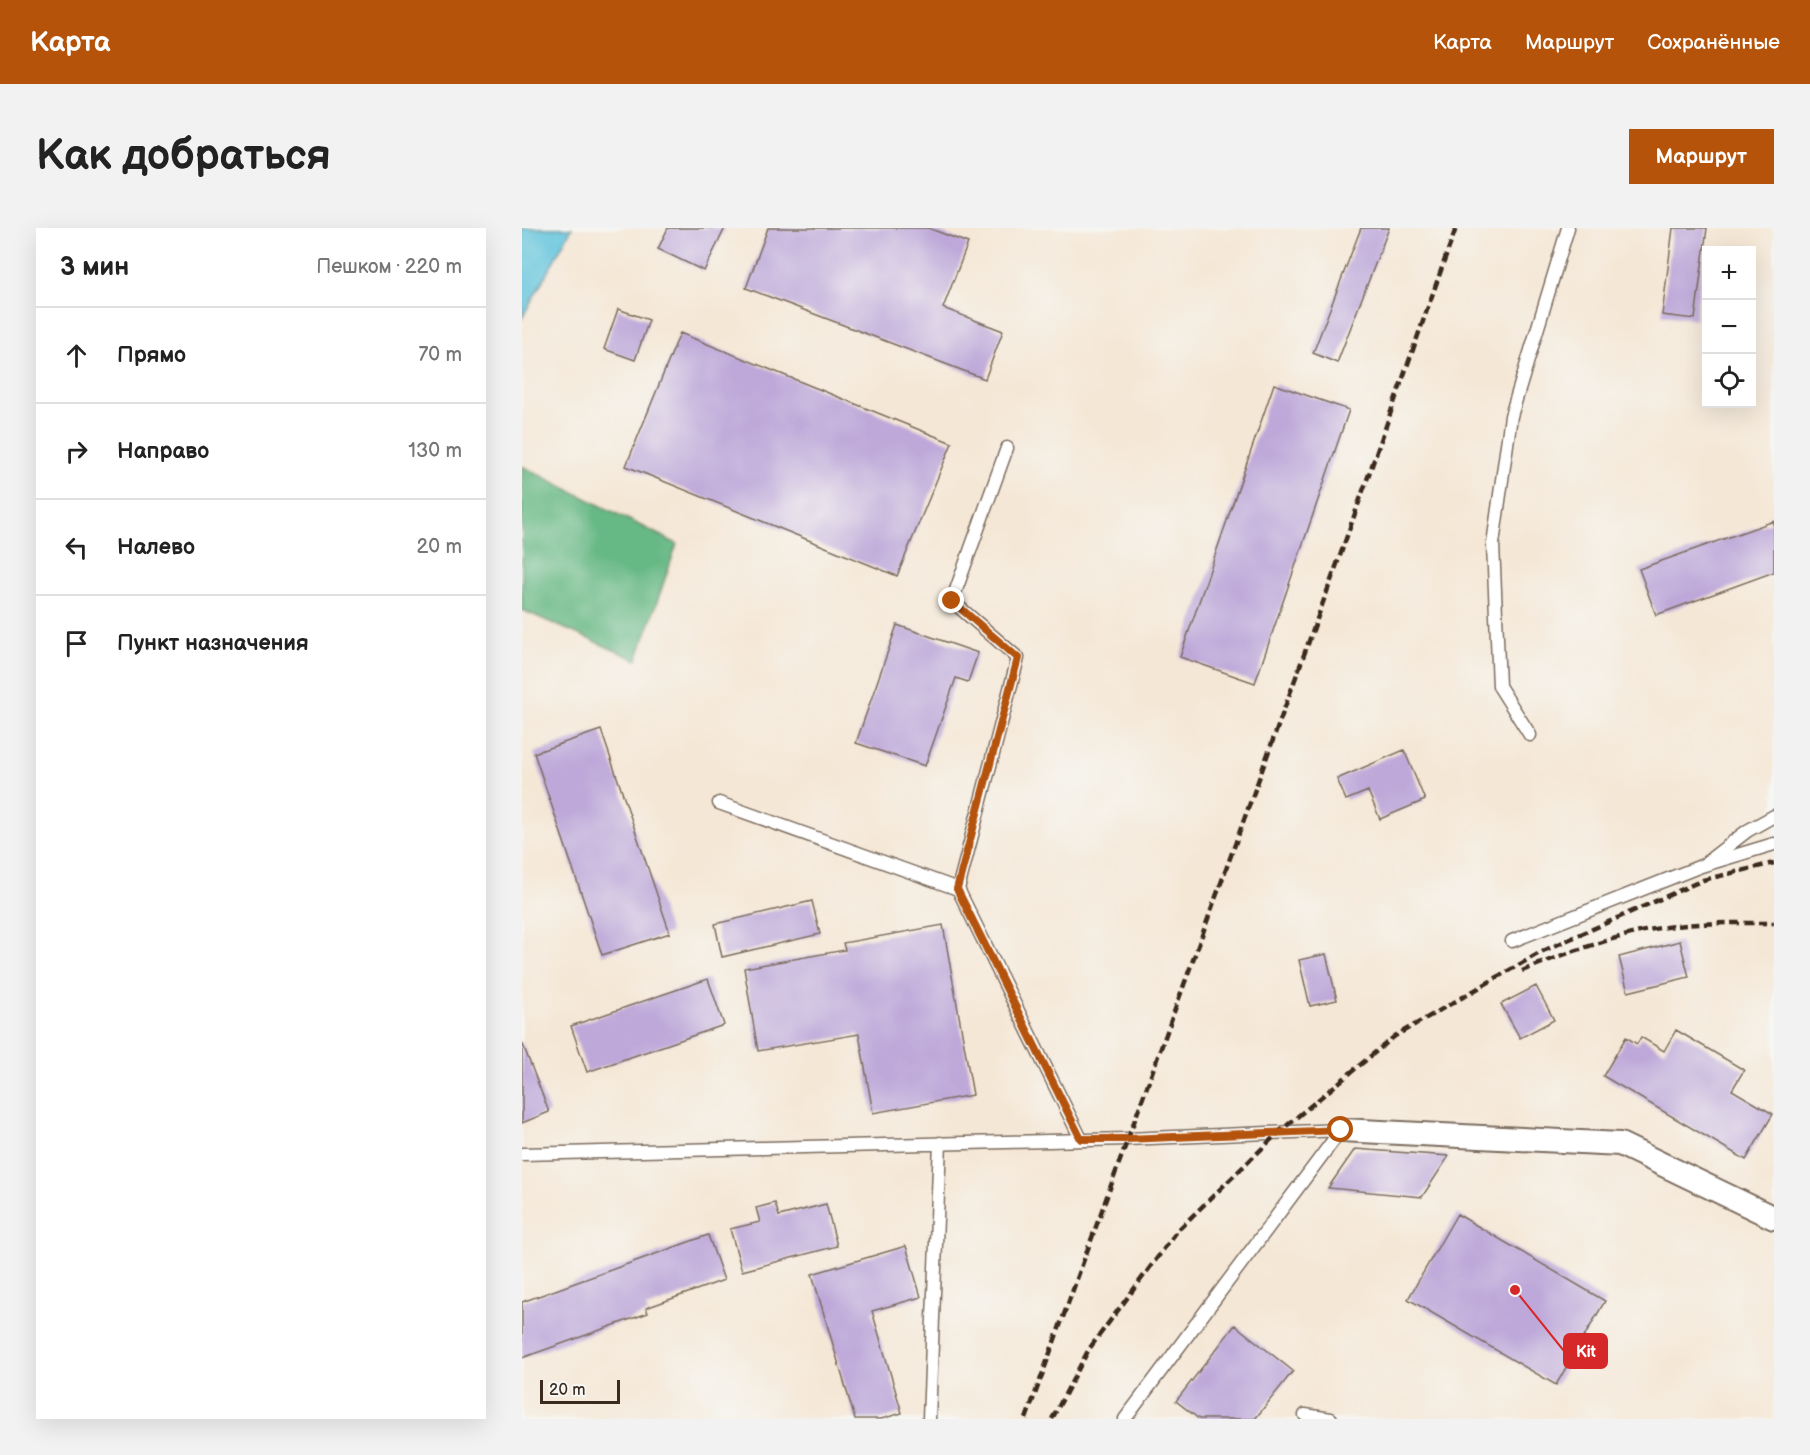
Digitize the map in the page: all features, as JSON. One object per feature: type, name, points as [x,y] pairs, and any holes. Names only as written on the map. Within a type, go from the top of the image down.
[{"type":"street","points":[[1341,1130],[1620,1144],[1774,1218]]},
{"type":"lane","points":[[1530,735],[1499,686],[1493,544],[1511,416],[1568,228]]},
{"type":"lane","points":[[1007,448],[952,601],[1018,658],[957,889],[1081,1139]]},
{"type":"lane","points":[[719,803],[957,889]]},
{"type":"lane","points":[[1701,866],[1747,831],[1774,816]]},
{"type":"lane","points":[[1512,941],[1701,866],[1774,844]]},
{"type":"lane","points":[[522,1154],[1127,1139],[1341,1130]]},
{"type":"lane","points":[[1125,1419],[1341,1130]]},
{"type":"lane","points":[[929,1419],[940,1143]]},
{"type":"lane","points":[[1305,1415],[1331,1419]]},
{"type":"green space","points":[[522,466],[677,544],[637,660],[522,610]]},
{"type":"water","points":[[522,228],[572,228],[522,318]]},
{"type":"building","points":[[668,228],[725,228],[704,271],[658,249]]},
{"type":"building","points":[[768,228],[928,228],[968,243],[943,308],[1003,331],[985,379],[746,288]]},
{"type":"building","points":[[1361,228],[1389,228],[1337,363],[1313,353]]},
{"type":"building","points":[[1673,228],[1707,228],[1705,246],[1702,246],[1702,266],[1695,319],[1662,315]]},
{"type":"building","points":[[618,309],[649,320],[635,360],[604,349]]},
{"type":"building","points":[[680,333],[952,443],[897,576],[626,466]]},
{"type":"building","points":[[1274,384],[1349,410],[1255,683],[1180,657]]},
{"type":"building","points":[[1774,521],[1774,572],[1656,615],[1639,569]]},
{"type":"building","points":[[897,625],[978,653],[968,682],[956,678],[925,766],[856,743]]},
{"type":"building","points":[[601,730],[670,933],[602,955],[534,753]]},
{"type":"building","points":[[1404,750],[1425,800],[1380,819],[1368,791],[1346,800],[1337,779]]},
{"type":"building","points":[[812,901],[820,934],[722,957],[715,924]]},
{"type":"building","points":[[943,925],[973,1095],[873,1113],[859,1034],[758,1051],[744,968],[845,950],[843,943]]},
{"type":"building","points":[[1680,941],[1689,977],[1628,992],[1619,957]]},
{"type":"building","points":[[1326,954],[1337,1000],[1310,1006],[1299,960]]},
{"type":"building","points":[[708,979],[724,1025],[587,1072],[571,1026]]},
{"type":"building","points":[[1536,986],[1554,1020],[1520,1038],[1501,1004]]},
{"type":"building","points":[[1676,1030],[1744,1070],[1732,1090],[1773,1114],[1746,1160],[1603,1076],[1626,1037],[1637,1044],[1641,1037],[1664,1051]]},
{"type":"building","points":[[522,1042],[549,1112],[522,1123]]},
{"type":"building","points":[[1355,1149],[1449,1156],[1422,1197],[1328,1188]]},
{"type":"building","points":[[775,1203],[779,1216],[826,1204],[837,1246],[742,1271],[730,1229],[760,1222],[756,1208]]},
{"type":"building","points":[[1457,1214],[1605,1301],[1556,1385],[1408,1299]]},
{"type":"building","points":[[708,1235],[724,1280],[646,1308],[648,1313],[522,1358],[522,1302]]},
{"type":"building","points":[[906,1246],[921,1297],[872,1311],[902,1413],[881,1419],[855,1419],[812,1274]]},
{"type":"building","points":[[1235,1325],[1293,1371],[1255,1419],[1199,1419],[1176,1401]]},
{"type":"railway","points":[[1026,1419],[1341,553],[1456,228]]},
{"type":"railway","points":[[1052,1419],[1089,1349],[1178,1230],[1279,1132],[1395,1036],[1543,951],[1703,880],[1774,863]]},
{"type":"railway","points":[[1522,971],[1617,938],[1664,927],[1695,924],[1774,923]]},
{"type":"place","name":"Kit","points":[[1515,1290]]},
{"type":"route","points":[[952,601],[1018,658],[957,889],[1081,1139],[1341,1130]]}]
